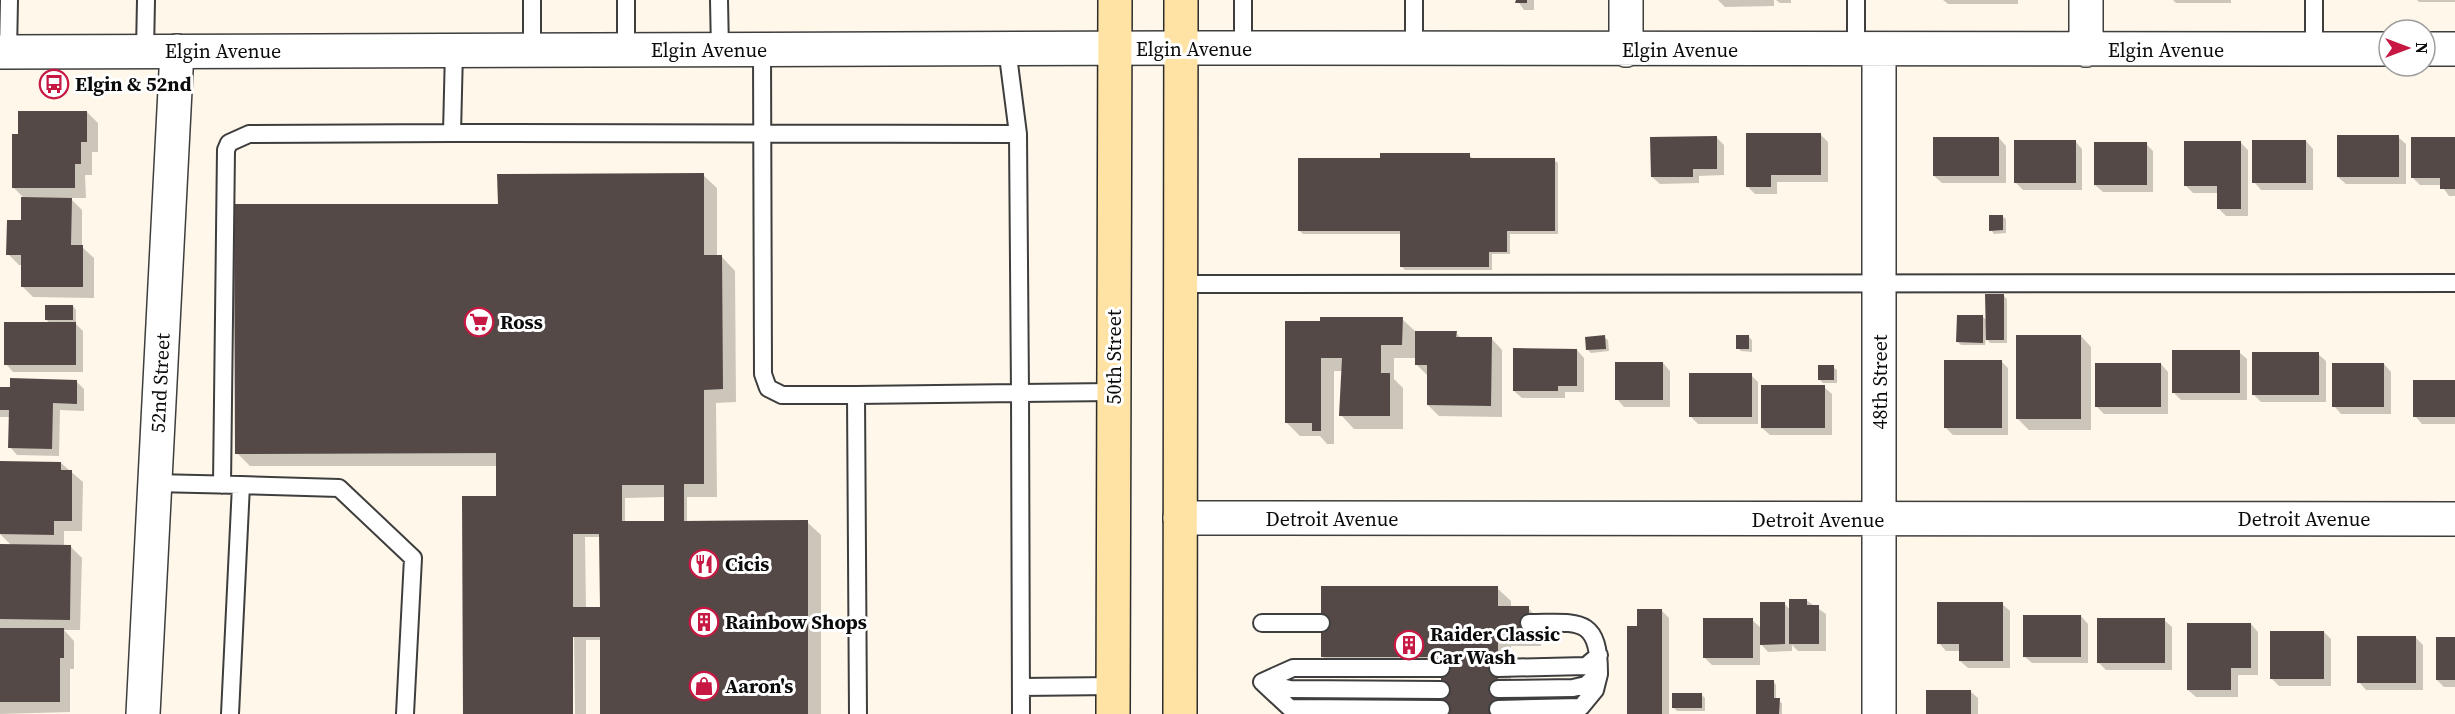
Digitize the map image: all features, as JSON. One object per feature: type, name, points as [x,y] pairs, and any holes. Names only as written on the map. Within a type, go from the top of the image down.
[{"type":"main road","name":"50th Street","points":[[1113,700],[1115,0]]},
{"type":"main road","points":[[1180,714],[1181,0]]},
{"type":"street","points":[[1626,0],[1626,50]]},
{"type":"street","points":[[2086,0],[2086,50]]},
{"type":"street","name":"Elgin Avenue","points":[[4,52],[1007,48],[2377,49]]},
{"type":"street","points":[[2437,49],[2455,49]]},
{"type":"street","name":"48th Street","points":[[1868,50],[1880,283],[1880,714]]},
{"type":"street","name":"52nd Street","points":[[143,714],[154,483],[161,51]]},
{"type":"street","name":"Detroit Avenue","points":[[1180,518],[2455,519]]},
{"type":"lane","points":[[4,52],[9,0]]},
{"type":"lane","points":[[146,0],[161,51]]},
{"type":"lane","points":[[532,0],[532,51]]},
{"type":"lane","points":[[626,0],[626,50]]},
{"type":"lane","points":[[719,0],[720,50]]},
{"type":"lane","points":[[1243,0],[1243,48]]},
{"type":"lane","points":[[1414,0],[1414,49]]},
{"type":"lane","points":[[1856,0],[1868,50]]},
{"type":"lane","points":[[2314,0],[2314,49]]},
{"type":"lane","points":[[1007,48],[1018,134],[1021,714]]},
{"type":"lane","points":[[762,50],[763,374],[768,388],[782,395],[1114,392]]},
{"type":"lane","points":[[452,133],[454,51]]},
{"type":"lane","points":[[222,485],[226,150],[229,143],[249,134],[1018,134]]},
{"type":"lane","points":[[1181,284],[2455,283]]},
{"type":"lane","points":[[856,395],[858,714]]},
{"type":"lane","points":[[154,483],[339,488],[413,558],[405,714]]},
{"type":"lane","points":[[230,714],[241,485]]},
{"type":"lane","points":[[1262,623],[1321,622]]},
{"type":"lane","points":[[1498,709],[1581,707],[1595,690],[1599,673],[1599,655],[1597,639],[1588,628],[1572,622],[1528,622]]},
{"type":"lane","points":[[1498,668],[1586,666],[1593,663],[1599,655]]},
{"type":"lane","points":[[1262,682],[1293,668],[1442,668]]},
{"type":"lane","points":[[1498,689],[1573,688],[1586,685],[1599,673]]},
{"type":"lane","points":[[1262,682],[1290,689],[1442,690]]},
{"type":"lane","points":[[1262,682],[1290,708],[1442,709]]},
{"type":"lane","points":[[1021,687],[1113,700]]},
{"type":"building","points":[[1516,0],[1527,0],[1527,3],[1515,3]]},
{"type":"building","points":[[18,111],[87,111],[87,142],[81,142],[81,164],[75,164],[75,188],[12,188],[12,134],[18,134]]},
{"type":"building","points":[[1746,133],[1821,133],[1821,175],[1771,175],[1771,187],[1746,187]]},
{"type":"building","points":[[2337,135],[2399,135],[2399,177],[2337,177]]},
{"type":"building","points":[[1717,136],[1717,169],[1693,169],[1693,177],[1651,177],[1650,137]]},
{"type":"building","points":[[1933,137],[1999,137],[1999,176],[1933,176]]},
{"type":"building","points":[[2411,137],[2455,137],[2455,189],[2440,189],[2440,178],[2411,178]]},
{"type":"building","points":[[2014,140],[2076,140],[2076,183],[2014,183]]},
{"type":"building","points":[[2252,140],[2306,140],[2306,183],[2252,183]]},
{"type":"building","points":[[2184,141],[2241,141],[2241,209],[2217,209],[2217,186],[2184,186]]},
{"type":"building","points":[[2094,142],[2147,142],[2147,185],[2094,185]]},
{"type":"building","points":[[1380,153],[1470,153],[1470,158],[1555,158],[1555,231],[1507,231],[1507,252],[1489,252],[1489,267],[1400,267],[1400,231],[1298,231],[1298,158],[1380,158]]},
{"type":"building","name":"Ross","points":[[704,173],[704,255],[722,255],[723,389],[704,390],[704,484],[684,484],[684,521],[808,520],[808,714],[600,714],[600,637],[573,637],[573,714],[463,714],[462,496],[496,496],[496,453],[235,454],[234,204],[498,204],[497,174]],"holes":[[[622,485],[664,485],[664,521],[622,521]],[[573,534],[599,534],[600,607],[573,607]]]},
{"type":"building","points":[[21,197],[72,198],[71,245],[83,245],[83,287],[21,287],[21,255],[6,255],[7,220],[21,220]]},
{"type":"building","points":[[1989,215],[2003,215],[2003,230],[1989,231]]},
{"type":"building","points":[[1985,294],[2004,294],[2004,340],[1986,340]]},
{"type":"building","points":[[45,305],[73,305],[73,320],[45,320]]},
{"type":"building","points":[[1957,315],[1983,315],[1983,343],[1956,342]]},
{"type":"building","points":[[1320,317],[1403,317],[1402,345],[1381,345],[1381,373],[1390,373],[1390,416],[1339,416],[1342,358],[1321,358],[1321,431],[1312,431],[1312,423],[1285,423],[1285,321],[1320,321]]},
{"type":"building","points":[[4,322],[76,322],[76,365],[4,365]]},
{"type":"building","points":[[1415,331],[1457,331],[1456,337],[1492,337],[1491,406],[1427,405],[1427,365],[1415,365]]},
{"type":"building","points":[[1605,335],[1606,349],[1586,350],[1585,337]]},
{"type":"building","points":[[1736,335],[1749,335],[1749,349],[1736,349]]},
{"type":"building","points":[[2016,335],[2081,335],[2081,419],[2016,419]]},
{"type":"building","points":[[1513,348],[1577,349],[1577,386],[1558,386],[1558,391],[1513,391]]},
{"type":"building","points":[[2172,350],[2240,350],[2240,393],[2172,393]]},
{"type":"building","points":[[2252,352],[2319,352],[2319,395],[2252,395]]},
{"type":"building","points":[[1944,360],[2002,360],[2002,428],[1944,428]]},
{"type":"building","points":[[1615,362],[1663,362],[1663,400],[1615,400]]},
{"type":"building","points":[[2095,363],[2161,363],[2161,407],[2095,407]]},
{"type":"building","points":[[2332,363],[2384,363],[2384,407],[2332,407]]},
{"type":"building","points":[[1818,365],[1834,365],[1834,380],[1818,380]]},
{"type":"building","points":[[1689,373],[1752,373],[1752,417],[1689,417]]},
{"type":"building","points":[[10,378],[77,380],[77,404],[53,403],[52,449],[8,448],[9,410],[0,410],[0,387],[10,387]]},
{"type":"building","points":[[2413,380],[2455,380],[2455,417],[2413,417]]},
{"type":"building","points":[[1761,385],[1825,385],[1825,428],[1761,428]]},
{"type":"building","points":[[0,461],[61,462],[61,470],[72,470],[72,521],[54,521],[54,535],[0,534]]},
{"type":"building","points":[[0,544],[71,545],[70,620],[0,619]]},
{"type":"building","name":"Raider Classic Car Wash","points":[[1321,586],[1498,586],[1498,606],[1529,606],[1529,633],[1498,633],[1498,714],[1441,714],[1441,657],[1321,657]]},
{"type":"building","points":[[1789,599],[1807,599],[1807,605],[1819,605],[1819,644],[1789,644]]},
{"type":"building","points":[[1760,602],[1785,602],[1785,644],[1760,645]]},
{"type":"building","points":[[1937,602],[2003,602],[2003,661],[1959,661],[1959,644],[1937,644]]},
{"type":"building","points":[[1637,609],[1662,609],[1662,714],[1627,714],[1627,626],[1637,626]]},
{"type":"building","points":[[2023,615],[2081,615],[2081,657],[2023,657]]},
{"type":"building","points":[[1703,618],[1753,618],[1753,658],[1703,658]]},
{"type":"building","points":[[2097,618],[2165,618],[2165,663],[2097,663]]},
{"type":"building","points":[[2187,623],[2251,623],[2251,668],[2231,668],[2231,690],[2187,690]]},
{"type":"building","points":[[0,628],[64,628],[64,658],[60,658],[60,702],[0,702]]},
{"type":"building","points":[[2270,631],[2324,631],[2324,679],[2270,679]]},
{"type":"building","points":[[2357,636],[2416,636],[2416,683],[2357,683]]},
{"type":"building","points":[[2436,637],[2455,637],[2455,680],[2436,680]]},
{"type":"building","points":[[1756,680],[1774,680],[1774,698],[1780,698],[1779,714],[1756,714]]},
{"type":"building","points":[[1926,690],[1971,690],[1971,714],[1926,714]]},
{"type":"building","points":[[1672,693],[1702,693],[1702,708],[1672,708]]},
{"type":"place","name":"Elgin & 52nd","points":[[54,84]]},
{"type":"place","name":"Ross","points":[[479,322]]},
{"type":"place","name":"Cicis","points":[[704,564]]},
{"type":"place","name":"Rainbow Shops","points":[[704,622]]},
{"type":"place","name":"Raider Classic Car Wash","points":[[1409,645]]},
{"type":"place","name":"Aaron's","points":[[704,686]]}]
